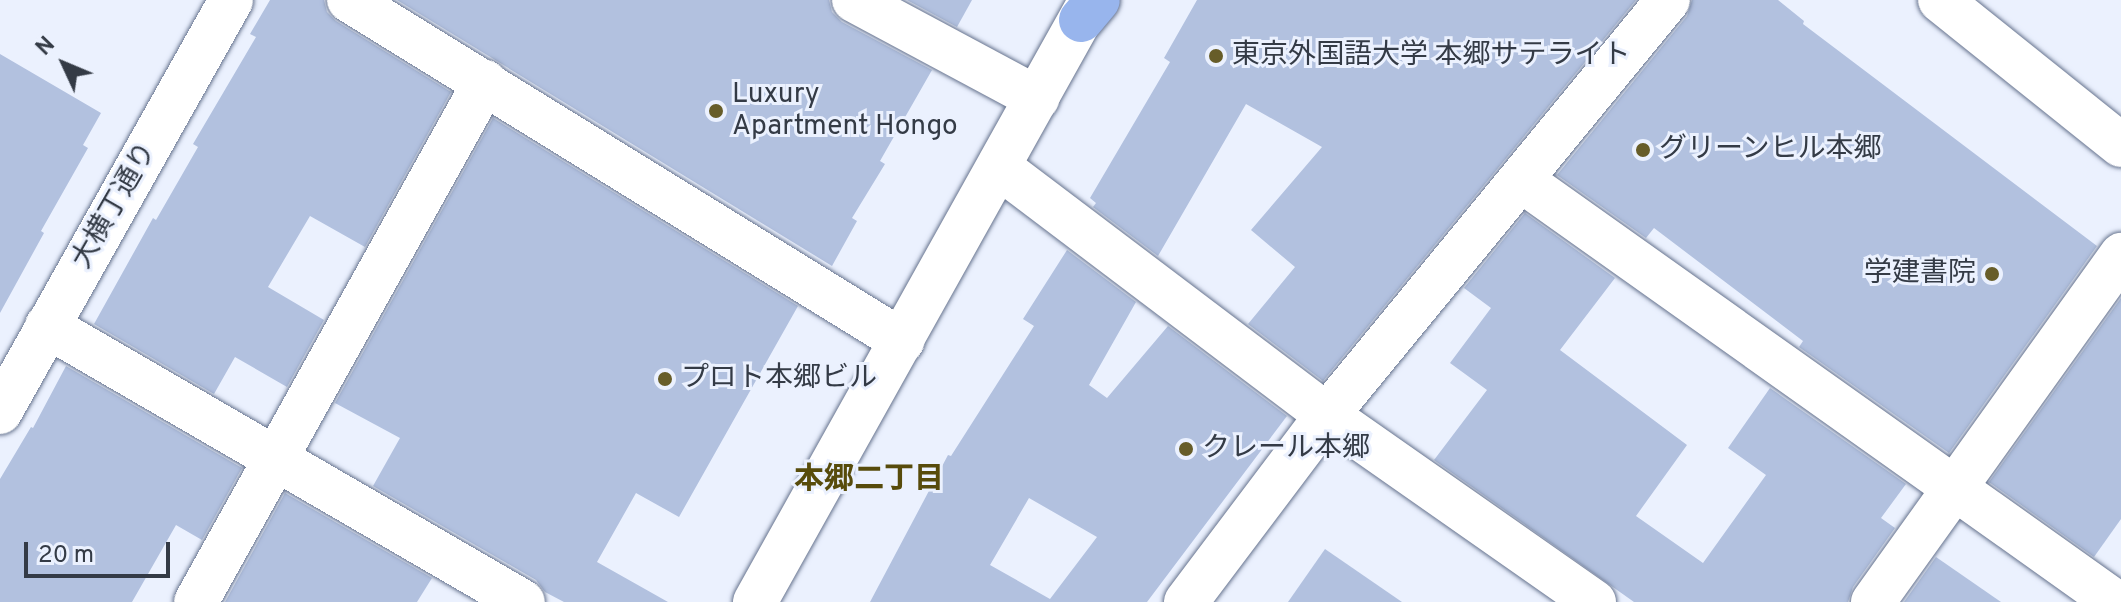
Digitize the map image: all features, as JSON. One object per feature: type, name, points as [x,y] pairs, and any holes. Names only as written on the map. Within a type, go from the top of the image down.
[{"type":"street","name":"大横丁通り","points":[[0,412],[231,0]]},
{"type":"street","points":[[349,0],[902,341]]},
{"type":"street","points":[[854,0],[1037,98]]},
{"type":"street","points":[[1186,602],[1327,415],[1668,0]]},
{"type":"street","points":[[1940,0],[2121,145]]},
{"type":"street","points":[[755,602],[1090,7]]},
{"type":"street","points":[[196,602],[485,82]]},
{"type":"street","points":[[999,167],[1327,415],[1594,602]]},
{"type":"street","points":[[1521,180],[2115,602]]},
{"type":"street","points":[[1873,602],[2121,255]]},
{"type":"street","points":[[47,326],[523,602]]},
{"type":"building","points":[[270,0],[324,0],[327,12],[336,21],[451,92],[365,247],[310,216],[268,287],[324,320],[287,387],[235,357],[214,394],[94,324],[153,218],[156,220],[198,147],[193,144],[256,37],[250,34]]},
{"type":"building","points":[[397,0],[829,0],[832,12],[842,22],[932,70],[880,161],[885,164],[852,218],[857,221],[832,266]]},
{"type":"building","points":[[907,0],[972,0],[957,27]]},
{"type":"building","points":[[1197,0],[1636,0],[1323,381],[1248,324],[1295,267],[1251,230],[1322,147],[1246,104],[1158,256],[1093,207],[1096,203],[1090,198],[1170,62],[1164,58]]},
{"type":"building","points":[[1692,0],[1778,0],[1804,21],[1803,24],[2097,246],[1949,453],[1799,347],[1803,341],[1654,228],[1646,238],[1557,175],[1687,16]]},
{"type":"building","points":[[0,54],[101,113],[83,145],[88,148],[41,231],[44,233],[0,313]]},
{"type":"building","points":[[493,118],[798,306],[679,517],[636,493],[597,562],[668,602],[564,602],[545,592],[536,580],[373,486],[400,438],[335,403]]},
{"type":"building","points":[[1525,213],[1615,278],[1560,350],[1687,445],[1636,516],[1703,563],[1766,475],[1728,448],[1770,388],[1906,484],[1881,518],[1895,528],[1853,587],[1848,602],[1634,602],[1434,460],[1487,390],[1450,363],[1491,308],[1464,288]]},
{"type":"building","points":[[1067,250],[1136,302],[1089,385],[1107,398],[1168,326],[1287,416],[1147,602],[870,602],[948,455],[951,456],[1034,326],[1023,319]],"holes":[[[1029,498],[1097,537],[1050,599],[990,565]]]},
{"type":"building","points":[[2121,298],[2121,519],[2094,557],[1989,482]]},
{"type":"building","points":[[66,366],[242,468],[202,540],[176,525],[132,602],[0,602],[0,479],[33,428]]},
{"type":"building","points":[[285,493],[432,578],[417,602],[225,602]]},
{"type":"building","points":[[1325,549],[1402,602],[1288,602]]},
{"type":"building","points":[[1936,557],[2001,602],[1904,602]]},
{"type":"place","name":"東京外国語大学 本郷サテライト","points":[[1216,56]]},
{"type":"place","name":"Luxury Apartment Hongo","points":[[716,111]]},
{"type":"place","name":"グリーンヒル本郷","points":[[1643,150]]},
{"type":"place","name":"学建書院","points":[[1992,274]]},
{"type":"place","name":"プロト本郷ビル","points":[[665,379]]},
{"type":"place","name":"クレール本郷","points":[[1186,449]]},
{"type":"district","name":"本郷二丁目","points":[[869,481]]}]
